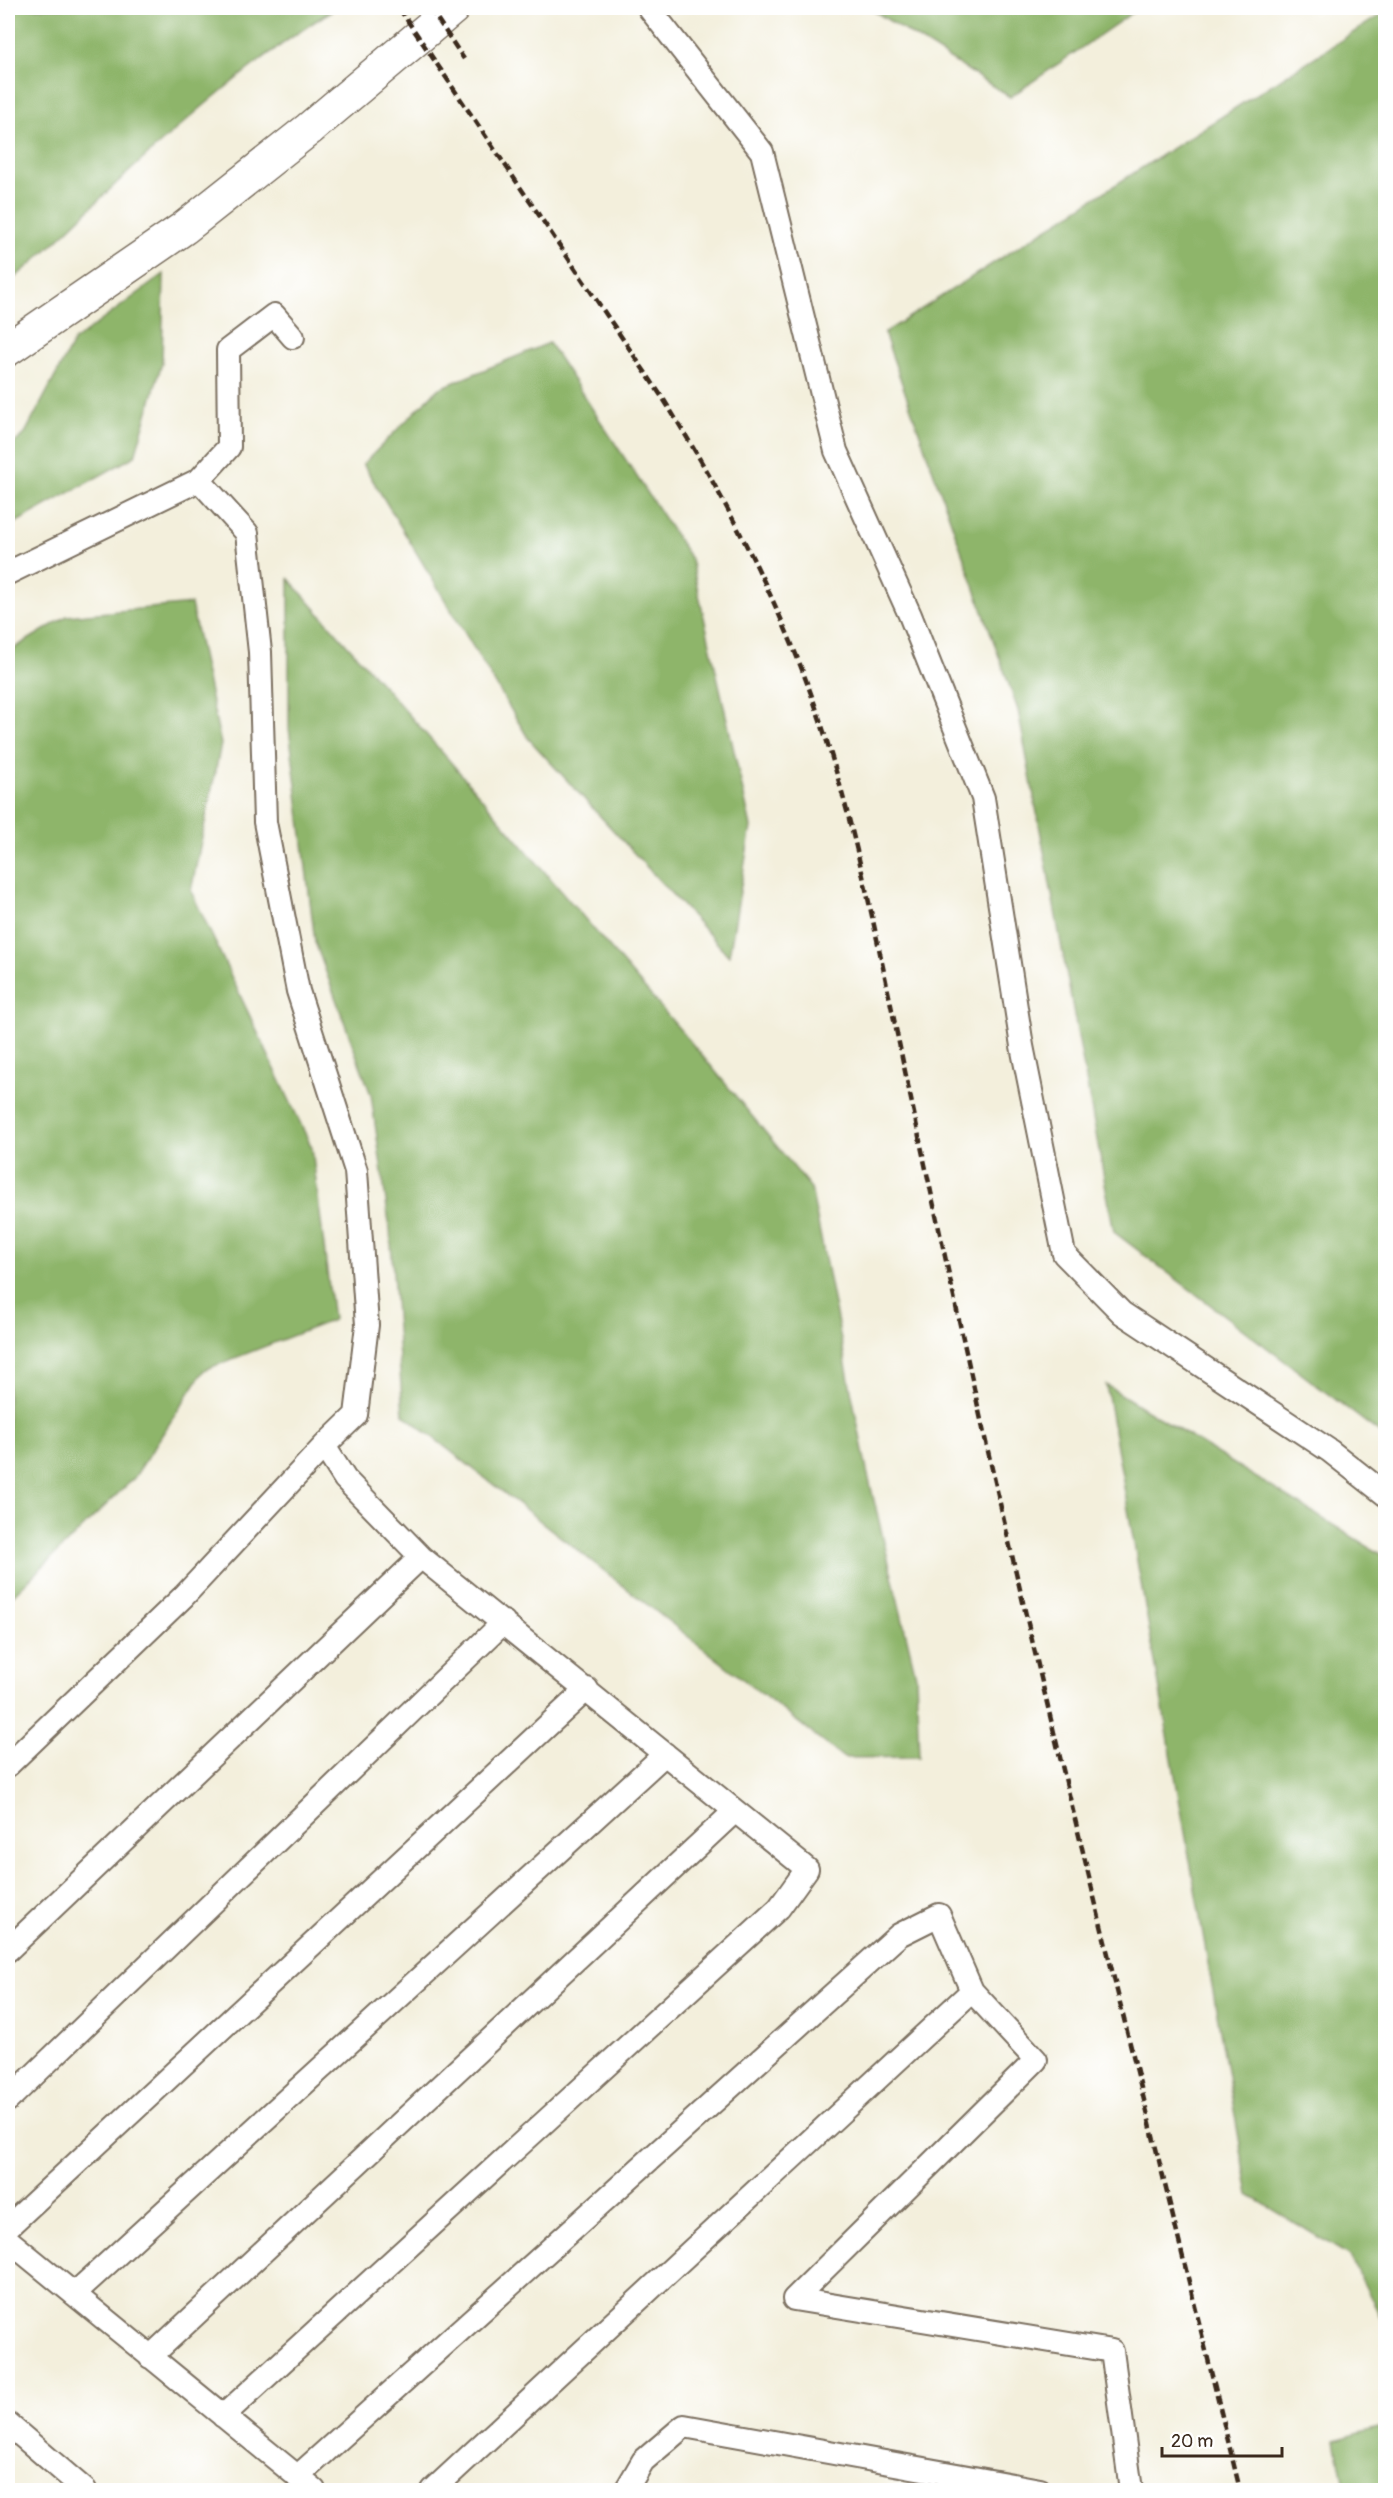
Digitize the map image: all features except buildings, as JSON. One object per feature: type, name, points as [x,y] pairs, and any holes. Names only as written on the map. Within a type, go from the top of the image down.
[{"type":"main road","points":[[8,350],[184,228],[309,129],[453,8]]},
{"type":"lane","points":[[649,8],[762,152],[836,451],[910,615],[983,798],[1022,1046],[1064,1254],[1122,1313],[1330,1451],[1386,1495]]},
{"type":"lane","points":[[8,573],[199,480],[229,447],[228,350],[274,315],[293,337]]},
{"type":"lane","points":[[8,1765],[184,1596],[324,1446],[356,1415],[367,1325],[356,1171],[298,991],[265,822],[260,652],[247,533],[199,480]]},
{"type":"lane","points":[[223,2416],[780,1908],[807,1869],[421,1557],[345,1479],[324,1446]]},
{"type":"lane","points":[[8,1950],[421,1557]]},
{"type":"lane","points":[[8,2100],[504,1622]]},
{"type":"lane","points":[[8,2227],[587,1689]]},
{"type":"lane","points":[[74,2294],[665,1754]]},
{"type":"lane","points":[[150,2357],[735,1811]]},
{"type":"lane","points":[[8,2240],[306,2484],[899,1935],[939,1915],[972,1991],[1036,2060],[794,2299],[1112,2351],[1131,2490]]},
{"type":"lane","points":[[433,2490],[972,1991]]},
{"type":"lane","points":[[8,2424],[85,2490]]},
{"type":"lane","points":[[626,2490],[643,2461],[684,2426],[1040,2490]]},
{"type":"green space","points":[[8,8],[336,8],[251,67],[197,112],[8,283]]},
{"type":"green space","points":[[869,8],[1139,8],[1010,97]]},
{"type":"green space","points":[[1385,12],[1385,1437],[1114,1232],[1018,710],[884,333]]},
{"type":"green space","points":[[164,274],[162,363],[135,456],[8,527],[8,448],[24,435],[74,341]]},
{"type":"green space","points":[[549,343],[691,559],[751,827],[729,956],[528,738],[363,464],[438,389]]},
{"type":"green space","points":[[289,579],[448,759],[706,1060],[811,1188],[867,1471],[916,1676],[919,1757],[844,1758],[403,1414],[390,1230],[371,1095],[315,942],[289,728]]},
{"type":"green space","points":[[191,604],[221,744],[191,891],[312,1148],[333,1320],[204,1370],[134,1478],[8,1600],[8,652],[67,616]]},
{"type":"green space","points":[[1106,1385],[1385,1557],[1385,2326],[1350,2256],[1249,2195]]},
{"type":"green space","points":[[1385,2426],[1385,2490],[1345,2490],[1335,2440]]},
{"type":"railway","points":[[399,8],[683,430],[751,555],[781,619],[813,699],[856,845],[1015,1570],[1240,2490]]},
{"type":"railway","points":[[430,8],[464,59]]}]
